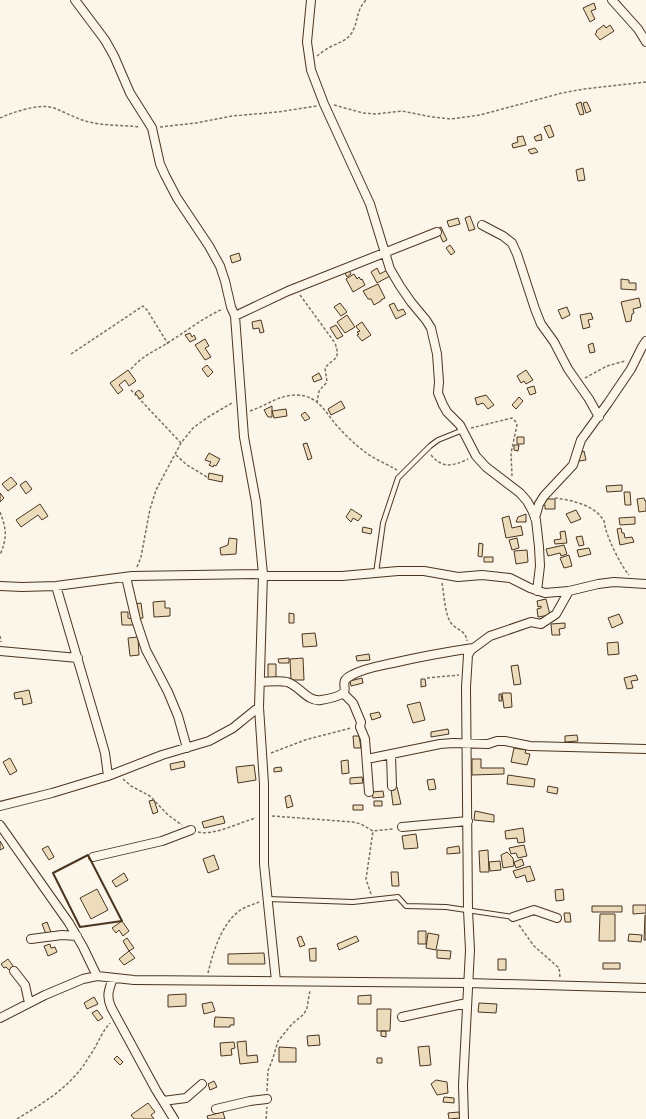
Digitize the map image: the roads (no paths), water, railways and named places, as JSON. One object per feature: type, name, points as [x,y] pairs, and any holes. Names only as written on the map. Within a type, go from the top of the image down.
[{"type":"street","points":[[75,0],[105,40],[114,56],[130,93],[152,128],[160,164],[177,198],[209,246],[220,266],[225,281],[230,306],[235,316],[244,437],[259,525],[263,575],[259,707],[264,816],[264,864],[276,981]]},
{"type":"street","points":[[311,0],[307,42],[309,61],[324,104],[370,204],[390,269],[411,302],[431,328],[437,354],[439,382],[438,393],[443,405],[447,412],[460,425],[476,456],[486,467],[514,487],[527,501],[535,518],[540,566],[537,591]]},
{"type":"street","points":[[612,0],[638,29],[646,42]]},
{"type":"street","points":[[482,225],[503,236],[512,243],[541,324],[599,417]]},
{"type":"street","points":[[235,316],[297,288],[437,232]]},
{"type":"street","points":[[535,518],[539,504],[544,496],[573,464],[581,440],[599,417],[631,369],[646,341]]},
{"type":"street","points":[[0,586],[56,586],[129,577],[263,575],[342,576],[398,571],[424,571],[458,577],[482,575],[510,578],[537,591],[545,593],[568,591],[614,582],[646,584]]},
{"type":"street","points":[[129,577],[136,620],[146,650],[168,692],[178,716],[187,748]]},
{"type":"street","points":[[56,586],[111,775]]},
{"type":"street","points":[[260,682],[286,682],[309,698],[315,700],[337,696],[345,690],[344,685],[346,678],[370,668],[417,657],[470,648],[490,636],[531,622],[541,624],[556,614],[568,591]]},
{"type":"street","points":[[464,1119],[463,1085],[470,950],[468,910],[466,674],[470,648]]},
{"type":"street","points":[[0,652],[78,658]]},
{"type":"street","points":[[343,692],[353,703],[361,722],[360,727],[365,739],[367,759],[366,770],[369,792]]},
{"type":"street","points":[[0,806],[52,793],[111,775],[162,756],[209,741],[233,728],[259,707]]},
{"type":"street","points":[[367,759],[440,744],[488,744],[497,741],[530,746],[646,749]]},
{"type":"street","points":[[390,755],[392,786]]},
{"type":"street","points":[[402,827],[468,821]]},
{"type":"street","points":[[0,824],[77,936],[98,976]]},
{"type":"street","points":[[93,857],[162,841],[192,830]]},
{"type":"street","points":[[513,917],[534,910],[557,918]]},
{"type":"street","points":[[31,940],[62,935],[77,936]]},
{"type":"street","points":[[14,971],[25,984],[29,1003]]},
{"type":"street","points":[[0,1018],[45,994],[83,979],[98,976],[134,980],[468,983],[646,988]]},
{"type":"street","points":[[113,978],[108,994],[108,1001],[115,1016],[174,1119]]},
{"type":"street","points":[[402,1017],[467,1003]]},
{"type":"street","points":[[163,1101],[186,1098],[202,1084]]},
{"type":"street","points":[[216,1109],[250,1101],[267,1099]]},
{"type":"lane","points":[[376,573],[383,522],[398,478],[438,440],[463,430]]},
{"type":"lane","points":[[268,899],[353,902],[398,896],[406,906],[446,907],[513,917]]}]
